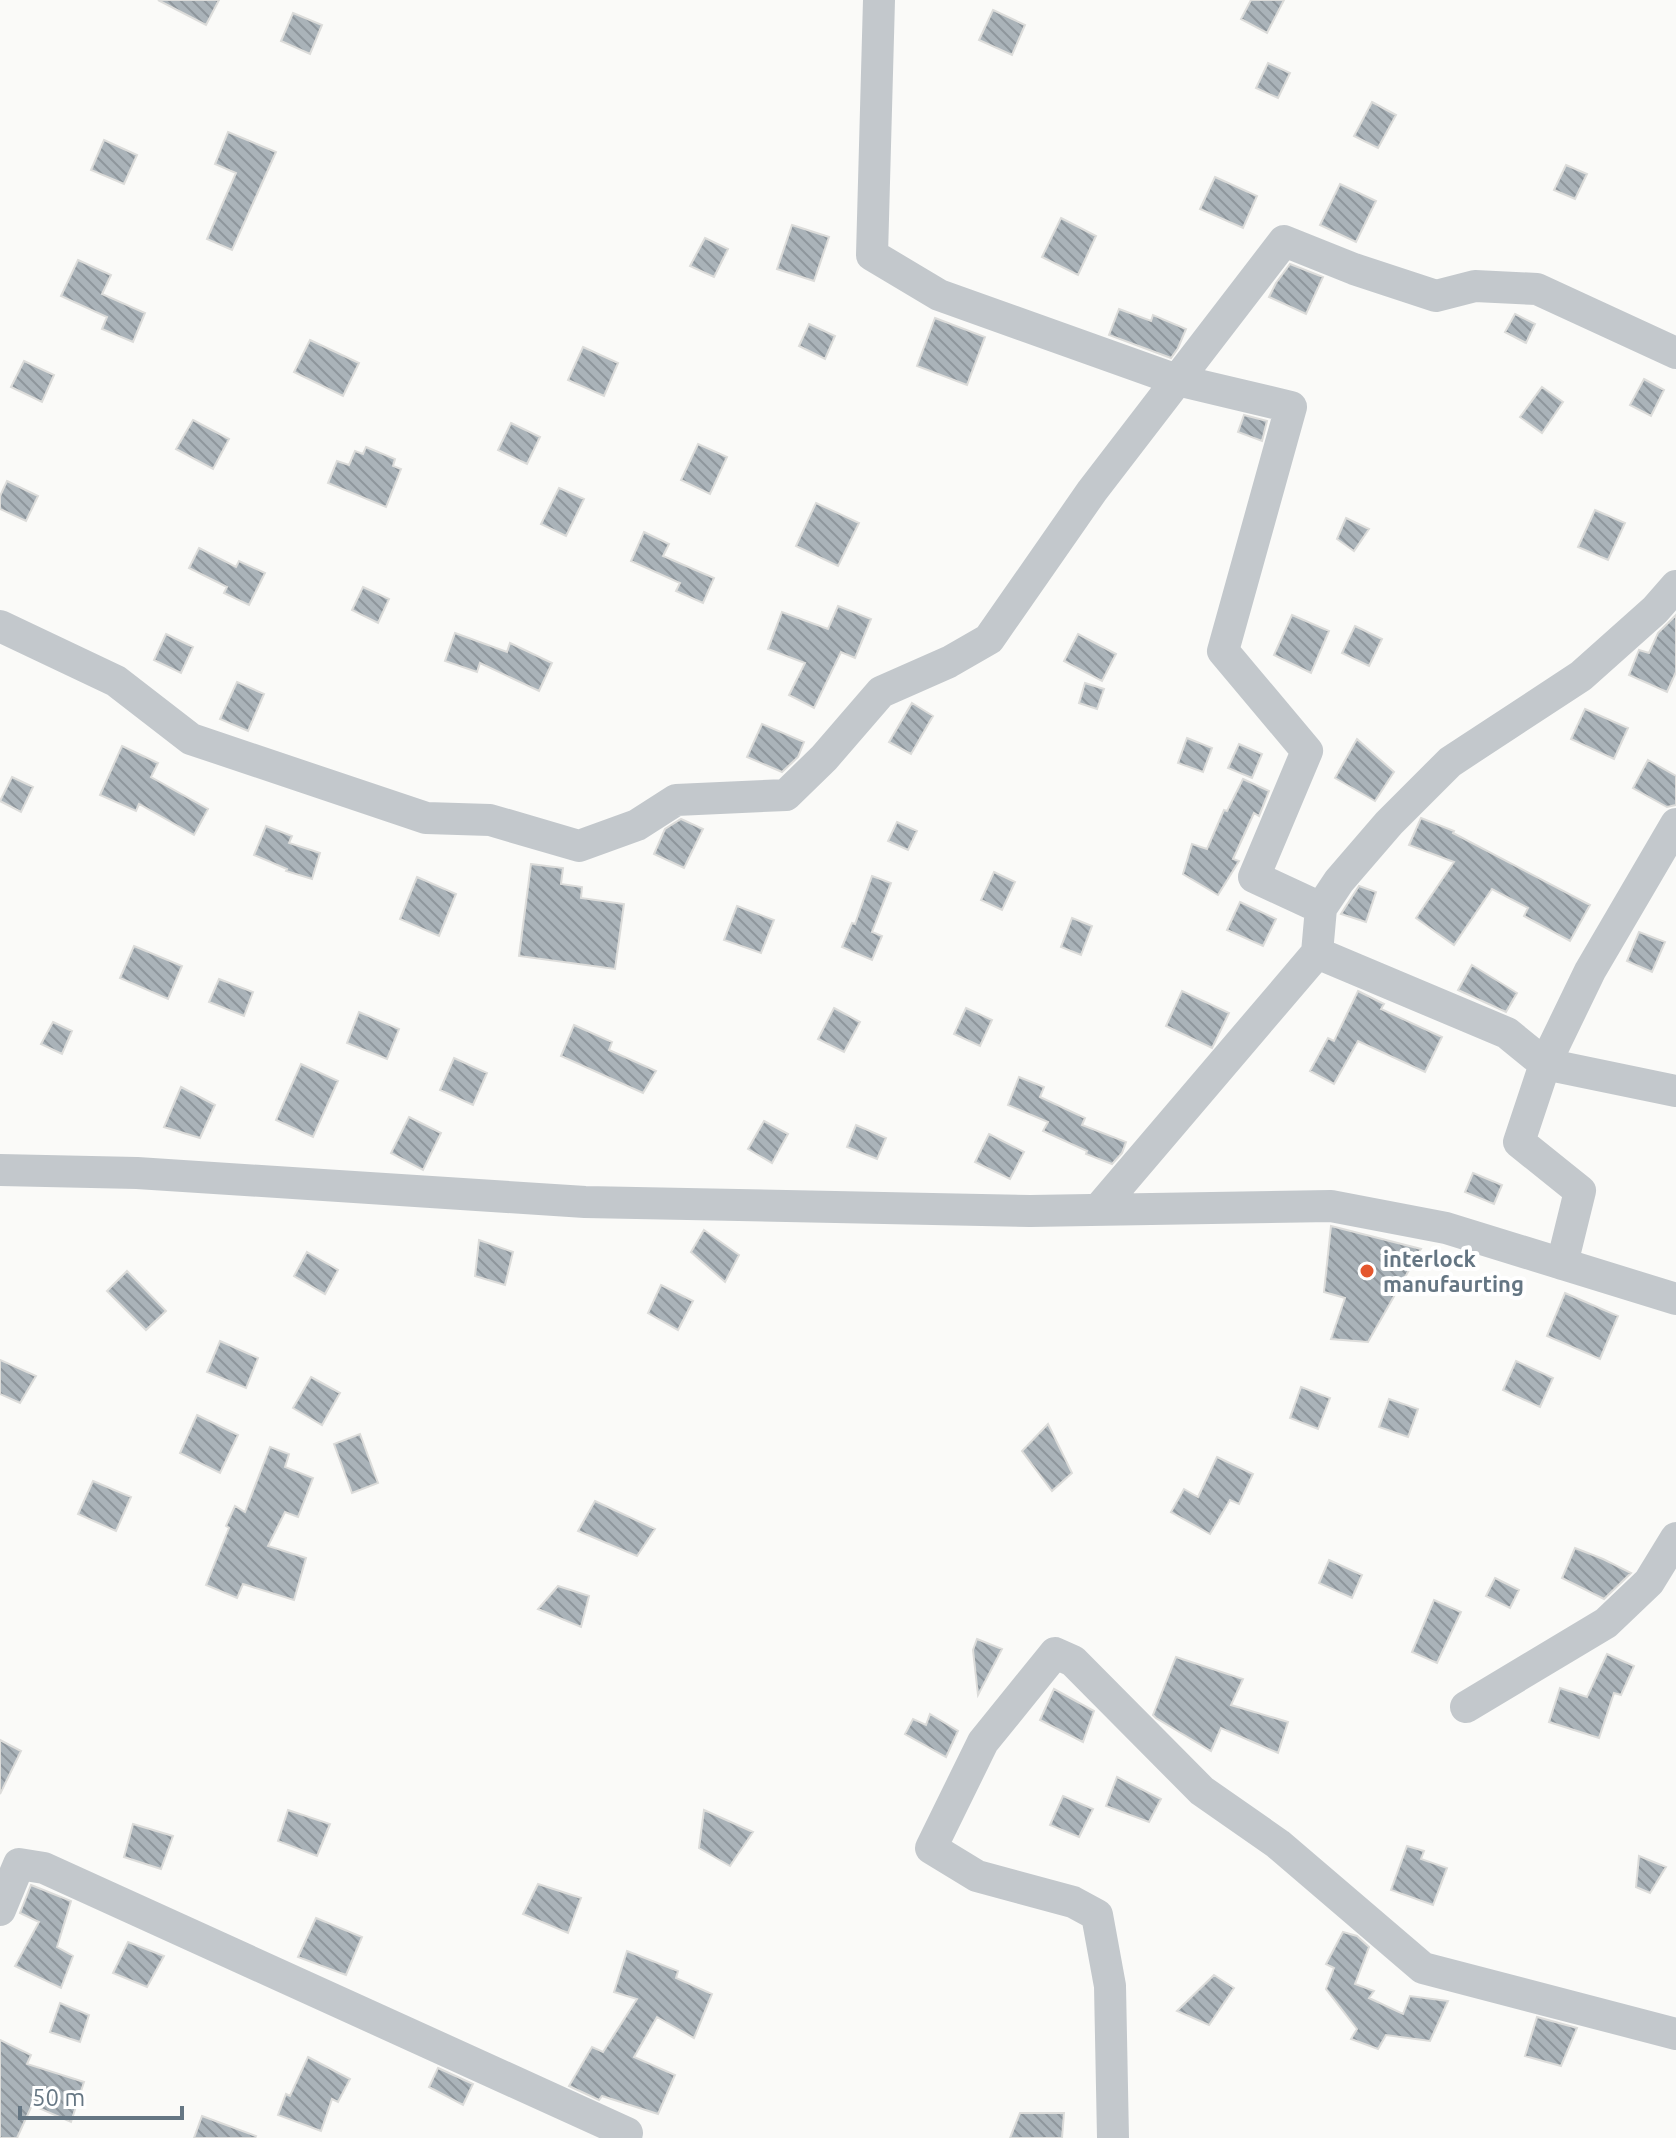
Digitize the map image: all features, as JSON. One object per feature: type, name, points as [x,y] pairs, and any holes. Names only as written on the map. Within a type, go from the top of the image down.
[{"type":"street","points":[[879,0],[872,255],[939,295],[1177,380],[1291,407],[1223,651],[1307,751],[1254,877],[1321,908]]},
{"type":"street","points":[[0,626],[116,681],[191,739],[426,818],[490,820],[579,846],[637,825],[676,800],[786,795],[824,758],[881,692],[949,662],[989,639],[1092,491],[1284,241],[1354,269],[1436,296],[1475,286],[1537,289],[1676,353]]},
{"type":"street","points":[[1098,1210],[1317,953],[1321,908],[1339,881],[1389,823],[1450,762],[1581,676],[1655,610],[1676,586]]},
{"type":"street","points":[[1562,1264],[1580,1191],[1519,1142],[1545,1064],[1590,971],[1676,824]]},
{"type":"street","points":[[1317,953],[1507,1033],[1545,1064],[1676,1091]]},
{"type":"street","points":[[0,1170],[137,1173],[585,1202],[1015,1211],[1331,1206],[1446,1228],[1676,1299]]},
{"type":"street","points":[[1466,1707],[1606,1623],[1649,1582],[1676,1538]]},
{"type":"street","points":[[1113,2138],[1110,1986],[1097,1915],[1073,1902],[977,1876],[931,1848],[983,1742],[1055,1653],[1073,1661],[1202,1791],[1278,1844],[1423,1968],[1676,2034]]},
{"type":"street","points":[[0,1910],[19,1864],[44,1868],[627,2133]]},
{"type":"building","points":[[158,0],[219,0],[206,25]]},
{"type":"building","points":[[1251,0],[1284,0],[1267,33],[1241,19]]},
{"type":"building","points":[[993,10],[1025,25],[1012,55],[979,40]]},
{"type":"building","points":[[293,13],[322,25],[310,54],[281,41]]},
{"type":"building","points":[[1268,63],[1290,73],[1278,98],[1256,88]]},
{"type":"building","points":[[1372,102],[1396,115],[1378,148],[1354,136]]},
{"type":"building","points":[[228,132],[276,152],[232,250],[207,239],[236,173],[215,164]]},
{"type":"building","points":[[104,140],[137,155],[124,184],[91,170]]},
{"type":"building","points":[[1566,165],[1587,174],[1575,199],[1554,190]]},
{"type":"building","points":[[1215,177],[1257,196],[1243,228],[1200,209]]},
{"type":"building","points":[[1340,184],[1376,201],[1356,242],[1320,225]]},
{"type":"building","points":[[1061,218],[1096,236],[1078,275],[1042,257]]},
{"type":"building","points":[[792,225],[829,237],[814,281],[777,269]]},
{"type":"building","points":[[705,238],[728,249],[714,277],[690,266]]},
{"type":"building","points":[[78,260],[111,275],[102,294],[145,313],[133,342],[102,329],[107,317],[61,296]]},
{"type":"building","points":[[1290,264],[1323,277],[1306,314],[1269,297]]},
{"type":"building","points":[[1119,309],[1151,321],[1153,315],[1186,329],[1171,358],[1109,335]]},
{"type":"building","points":[[1515,314],[1535,324],[1526,343],[1505,332]]},
{"type":"building","points":[[935,318],[985,337],[967,385],[917,366]]},
{"type":"building","points":[[809,324],[835,336],[825,359],[799,346]]},
{"type":"building","points":[[310,340],[359,363],[343,396],[294,372]]},
{"type":"building","points":[[583,347],[618,363],[604,396],[568,380]]},
{"type":"building","points":[[24,361],[54,375],[42,402],[11,387]]},
{"type":"building","points":[[1644,379],[1664,390],[1651,416],[1630,405]]},
{"type":"building","points":[[1542,387],[1563,402],[1542,433],[1520,417]]},
{"type":"building","points":[[1244,415],[1267,421],[1262,441],[1238,432]]},
{"type":"building","points":[[193,420],[229,439],[213,469],[176,449]]},
{"type":"building","points":[[511,423],[540,437],[527,464],[498,450]]},
{"type":"building","points":[[698,444],[727,457],[710,494],[681,480]]},
{"type":"building","points":[[366,447],[395,459],[393,466],[401,469],[386,507],[328,483],[337,461],[349,465],[355,451],[363,454]]},
{"type":"building","points":[[7,481],[38,496],[26,521],[0,509],[0,496]]},
{"type":"building","points":[[559,488],[584,499],[566,536],[541,524]]},
{"type":"building","points":[[816,503],[859,523],[838,566],[796,546]]},
{"type":"building","points":[[1595,510],[1625,523],[1608,560],[1578,547]]},
{"type":"building","points":[[1346,518],[1369,529],[1354,551],[1337,539]]},
{"type":"building","points":[[644,532],[669,544],[663,556],[714,578],[703,603],[676,591],[680,583],[631,561]]},
{"type":"building","points":[[199,548],[236,567],[239,561],[265,573],[249,605],[224,593],[227,587],[189,568]]},
{"type":"building","points":[[363,587],[389,599],[378,623],[352,610]]},
{"type":"building","points":[[838,606],[871,619],[855,658],[841,652],[814,708],[789,695],[805,663],[768,649],[782,612],[828,629]]},
{"type":"building","points":[[1292,615],[1329,631],[1311,673],[1274,655]]},
{"type":"building","points":[[1676,615],[1676,672],[1667,692],[1629,675],[1639,650],[1649,653],[1658,633]]},
{"type":"building","points":[[1355,626],[1382,639],[1369,666],[1342,653]]},
{"type":"building","points":[[455,633],[507,652],[510,643],[552,663],[539,691],[480,663],[477,672],[445,661]]},
{"type":"building","points":[[166,634],[193,647],[181,673],[154,660]]},
{"type":"building","points":[[1078,634],[1116,654],[1102,681],[1064,661]]},
{"type":"building","points":[[237,682],[264,694],[248,731],[220,719]]},
{"type":"building","points":[[1085,683],[1104,689],[1097,709],[1079,703]]},
{"type":"building","points":[[912,703],[933,716],[911,754],[889,742]]},
{"type":"building","points":[[1585,709],[1628,728],[1614,759],[1571,739]]},
{"type":"building","points":[[762,724],[804,742],[798,757],[782,772],[747,757]]},
{"type":"building","points":[[1187,738],[1212,748],[1203,772],[1178,763]]},
{"type":"building","points":[[1357,739],[1394,772],[1375,801],[1335,778]]},
{"type":"building","points":[[1239,744],[1262,754],[1252,778],[1228,768]]},
{"type":"building","points":[[122,746],[158,763],[151,777],[208,809],[194,835],[139,804],[136,811],[100,795]]},
{"type":"building","points":[[1648,760],[1676,776],[1676,805],[1667,807],[1633,788]]},
{"type":"building","points":[[12,777],[33,787],[21,812],[0,801]]},
{"type":"building","points":[[1243,779],[1269,791],[1259,816],[1254,813],[1233,859],[1239,861],[1218,895],[1183,874],[1192,844],[1207,849],[1224,810],[1227,811]]},
{"type":"building","points":[[1421,818],[1454,831],[1590,905],[1570,941],[1524,916],[1528,908],[1492,889],[1454,945],[1416,918],[1454,862],[1409,845]]},
{"type":"building","points":[[681,819],[703,829],[684,868],[654,854],[665,829]]},
{"type":"building","points":[[897,822],[917,831],[908,850],[888,841]]},
{"type":"building","points":[[266,826],[292,836],[289,843],[320,853],[312,879],[286,871],[254,855]]},
{"type":"building","points":[[531,864],[563,868],[561,884],[582,887],[581,898],[624,904],[615,969],[519,956]]},
{"type":"building","points":[[994,872],[1015,882],[1002,910],[981,900]]},
{"type":"building","points":[[872,876],[891,883],[872,932],[882,936],[872,960],[842,947],[852,923],[855,924]]},
{"type":"building","points":[[417,877],[456,894],[439,936],[400,919]]},
{"type":"building","points":[[1359,886],[1376,892],[1366,922],[1341,914]]},
{"type":"building","points":[[1240,902],[1276,919],[1263,946],[1227,930]]},
{"type":"building","points":[[737,906],[774,920],[761,953],[724,940]]},
{"type":"building","points":[[1072,918],[1092,926],[1081,955],[1061,947]]},
{"type":"building","points":[[1639,932],[1665,942],[1652,972],[1627,961]]},
{"type":"building","points":[[134,946],[182,966],[168,999],[120,978]]},
{"type":"building","points":[[1472,965],[1517,993],[1506,1012],[1458,990]]},
{"type":"building","points":[[219,979],[253,992],[244,1016],[209,1002]]},
{"type":"building","points":[[1182,991],[1229,1013],[1212,1048],[1166,1026]]},
{"type":"building","points":[[1358,991],[1384,1004],[1381,1009],[1442,1037],[1425,1072],[1358,1041],[1334,1084],[1310,1071],[1328,1038],[1334,1041]]},
{"type":"building","points":[[834,1008],[860,1022],[844,1052],[818,1039]]},
{"type":"building","points":[[966,1008],[992,1020],[980,1046],[954,1034]]},
{"type":"building","points":[[359,1012],[399,1029],[387,1059],[347,1043]]},
{"type":"building","points":[[53,1022],[72,1031],[62,1054],[41,1044]]},
{"type":"building","points":[[574,1025],[612,1042],[609,1050],[656,1071],[643,1093],[561,1056]]},
{"type":"building","points":[[454,1058],[487,1073],[473,1105],[440,1090]]},
{"type":"building","points":[[301,1064],[338,1081],[313,1137],[276,1120]]},
{"type":"building","points":[[1019,1077],[1044,1087],[1040,1097],[1085,1118],[1082,1125],[1126,1142],[1122,1153],[1112,1164],[1043,1131],[1048,1122],[1008,1105]]},
{"type":"building","points":[[181,1087],[215,1105],[200,1138],[164,1127]]},
{"type":"building","points":[[409,1117],[441,1133],[423,1170],[391,1153]]},
{"type":"building","points":[[764,1121],[788,1134],[772,1163],[748,1149]]},
{"type":"building","points":[[856,1125],[886,1138],[877,1159],[847,1147]]},
{"type":"building","points":[[989,1134],[1024,1152],[1010,1179],[975,1162]]},
{"type":"building","points":[[1473,1173],[1502,1185],[1494,1204],[1465,1192]]},
{"type":"building","name":"interlock manufaurting","points":[[1331,1226],[1421,1249],[1368,1342],[1331,1339],[1345,1298],[1324,1292]]},
{"type":"building","points":[[704,1230],[739,1255],[725,1282],[691,1252]]},
{"type":"building","points":[[479,1240],[513,1252],[505,1285],[475,1276]]},
{"type":"building","points":[[307,1252],[338,1270],[325,1294],[294,1276]]},
{"type":"building","points":[[127,1271],[166,1311],[146,1330],[107,1291]]},
{"type":"building","points":[[661,1285],[693,1301],[678,1330],[648,1313]]},
{"type":"building","points":[[1565,1293],[1618,1316],[1600,1359],[1547,1336]]},
{"type":"building","points":[[220,1341],[258,1358],[246,1388],[207,1372]]},
{"type":"building","points":[[0,1360],[36,1376],[20,1403],[0,1394]]},
{"type":"building","points":[[1516,1361],[1553,1378],[1540,1407],[1503,1390]]},
{"type":"building","points":[[311,1377],[340,1393],[322,1425],[293,1408]]},
{"type":"building","points":[[1301,1387],[1330,1398],[1318,1429],[1290,1418]]},
{"type":"building","points":[[1389,1399],[1418,1409],[1408,1437],[1379,1427]]},
{"type":"building","points":[[197,1415],[238,1435],[220,1473],[180,1453]]},
{"type":"building","points":[[1048,1424],[1072,1473],[1052,1491],[1022,1451]]},
{"type":"building","points":[[360,1434],[378,1483],[352,1493],[334,1444]]},
{"type":"building","points":[[270,1447],[289,1454],[285,1467],[313,1478],[298,1517],[285,1512],[268,1546],[306,1558],[294,1600],[243,1584],[237,1598],[206,1585],[235,1506],[245,1512]]},
{"type":"building","points":[[1217,1457],[1253,1474],[1239,1504],[1230,1500],[1210,1534],[1171,1512],[1184,1489],[1198,1497]]},
{"type":"building","points":[[93,1481],[131,1497],[116,1531],[78,1514]]},
{"type":"building","points":[[595,1501],[655,1529],[637,1556],[578,1531]]},
{"type":"building","points":[[1575,1548],[1631,1573],[1604,1599],[1562,1578]]},
{"type":"building","points":[[1329,1560],[1362,1575],[1352,1598],[1319,1583]]},
{"type":"building","points":[[1495,1578],[1519,1590],[1510,1608],[1486,1596]]},
{"type":"building","points":[[558,1586],[589,1596],[581,1627],[538,1609]]},
{"type":"building","points":[[1434,1600],[1461,1612],[1437,1663],[1412,1652]]},
{"type":"building","points":[[977,1639],[1002,1649],[978,1695],[973,1650]]},
{"type":"building","points":[[1607,1654],[1634,1666],[1621,1695],[1614,1693],[1599,1738],[1549,1722],[1560,1688],[1587,1697]]},
{"type":"building","points":[[1176,1657],[1243,1679],[1231,1705],[1288,1722],[1278,1753],[1221,1728],[1211,1751],[1156,1718],[1153,1715]]},
{"type":"building","points":[[1054,1689],[1094,1711],[1083,1742],[1040,1720]]},
{"type":"building","points":[[930,1714],[958,1731],[946,1757],[905,1734],[913,1719],[926,1725]]},
{"type":"building","points":[[0,1740],[21,1751],[0,1794]]},
{"type":"building","points":[[1117,1777],[1161,1799],[1149,1822],[1106,1806]]},
{"type":"building","points":[[1063,1796],[1093,1809],[1079,1837],[1050,1825]]},
{"type":"building","points":[[288,1810],[330,1824],[317,1856],[278,1841]]},
{"type":"building","points":[[704,1810],[753,1832],[730,1866],[699,1848]]},
{"type":"building","points":[[133,1824],[173,1836],[161,1869],[124,1857]]},
{"type":"building","points":[[1407,1846],[1424,1851],[1421,1859],[1447,1868],[1433,1905],[1391,1890]]},
{"type":"building","points":[[1639,1856],[1666,1867],[1650,1893],[1636,1887]]},
{"type":"building","points":[[538,1884],[581,1898],[568,1933],[523,1914]]},
{"type":"building","points":[[31,1885],[71,1901],[57,1947],[73,1956],[61,1988],[15,1966],[39,1922],[20,1913]]},
{"type":"building","points":[[316,1918],[362,1937],[346,1975],[298,1957]]},
{"type":"building","points":[[1343,1932],[1357,1936],[1369,1947],[1355,1984],[1374,1991],[1369,1998],[1403,2014],[1410,1996],[1448,2001],[1430,2041],[1386,2035],[1378,2049],[1351,2039],[1357,2029],[1326,1989],[1334,1968],[1326,1964]]},
{"type":"building","points":[[128,1942],[164,1956],[147,1987],[113,1973]]},
{"type":"building","points":[[627,1951],[678,1971],[676,1978],[712,1994],[694,2038],[657,2017],[634,2057],[675,2075],[658,2114],[602,2096],[599,2100],[569,2086],[592,2047],[603,2052],[637,1999],[614,1992]]},
{"type":"building","points":[[1214,1975],[1234,1988],[1209,2025],[1177,2011]]},
{"type":"building","points":[[60,2003],[89,2015],[80,2042],[50,2032]]},
{"type":"building","points":[[1537,2017],[1577,2028],[1561,2066],[1525,2056]]},
{"type":"building","points":[[0,2040],[31,2055],[27,2064],[84,2082],[71,2122],[32,2105],[17,2138],[0,2138]]},
{"type":"building","points":[[308,2057],[350,2079],[338,2102],[332,2099],[321,2131],[278,2115],[286,2094],[290,2096]]},
{"type":"building","points":[[438,2068],[473,2084],[463,2105],[429,2087]]},
{"type":"building","points":[[1020,2113],[1064,2113],[1062,2138],[1010,2138]]},
{"type":"building","points":[[202,2116],[256,2136],[194,2138]]},
{"type":"place","name":"interlock manufaurting","points":[[1367,1271]]}]
